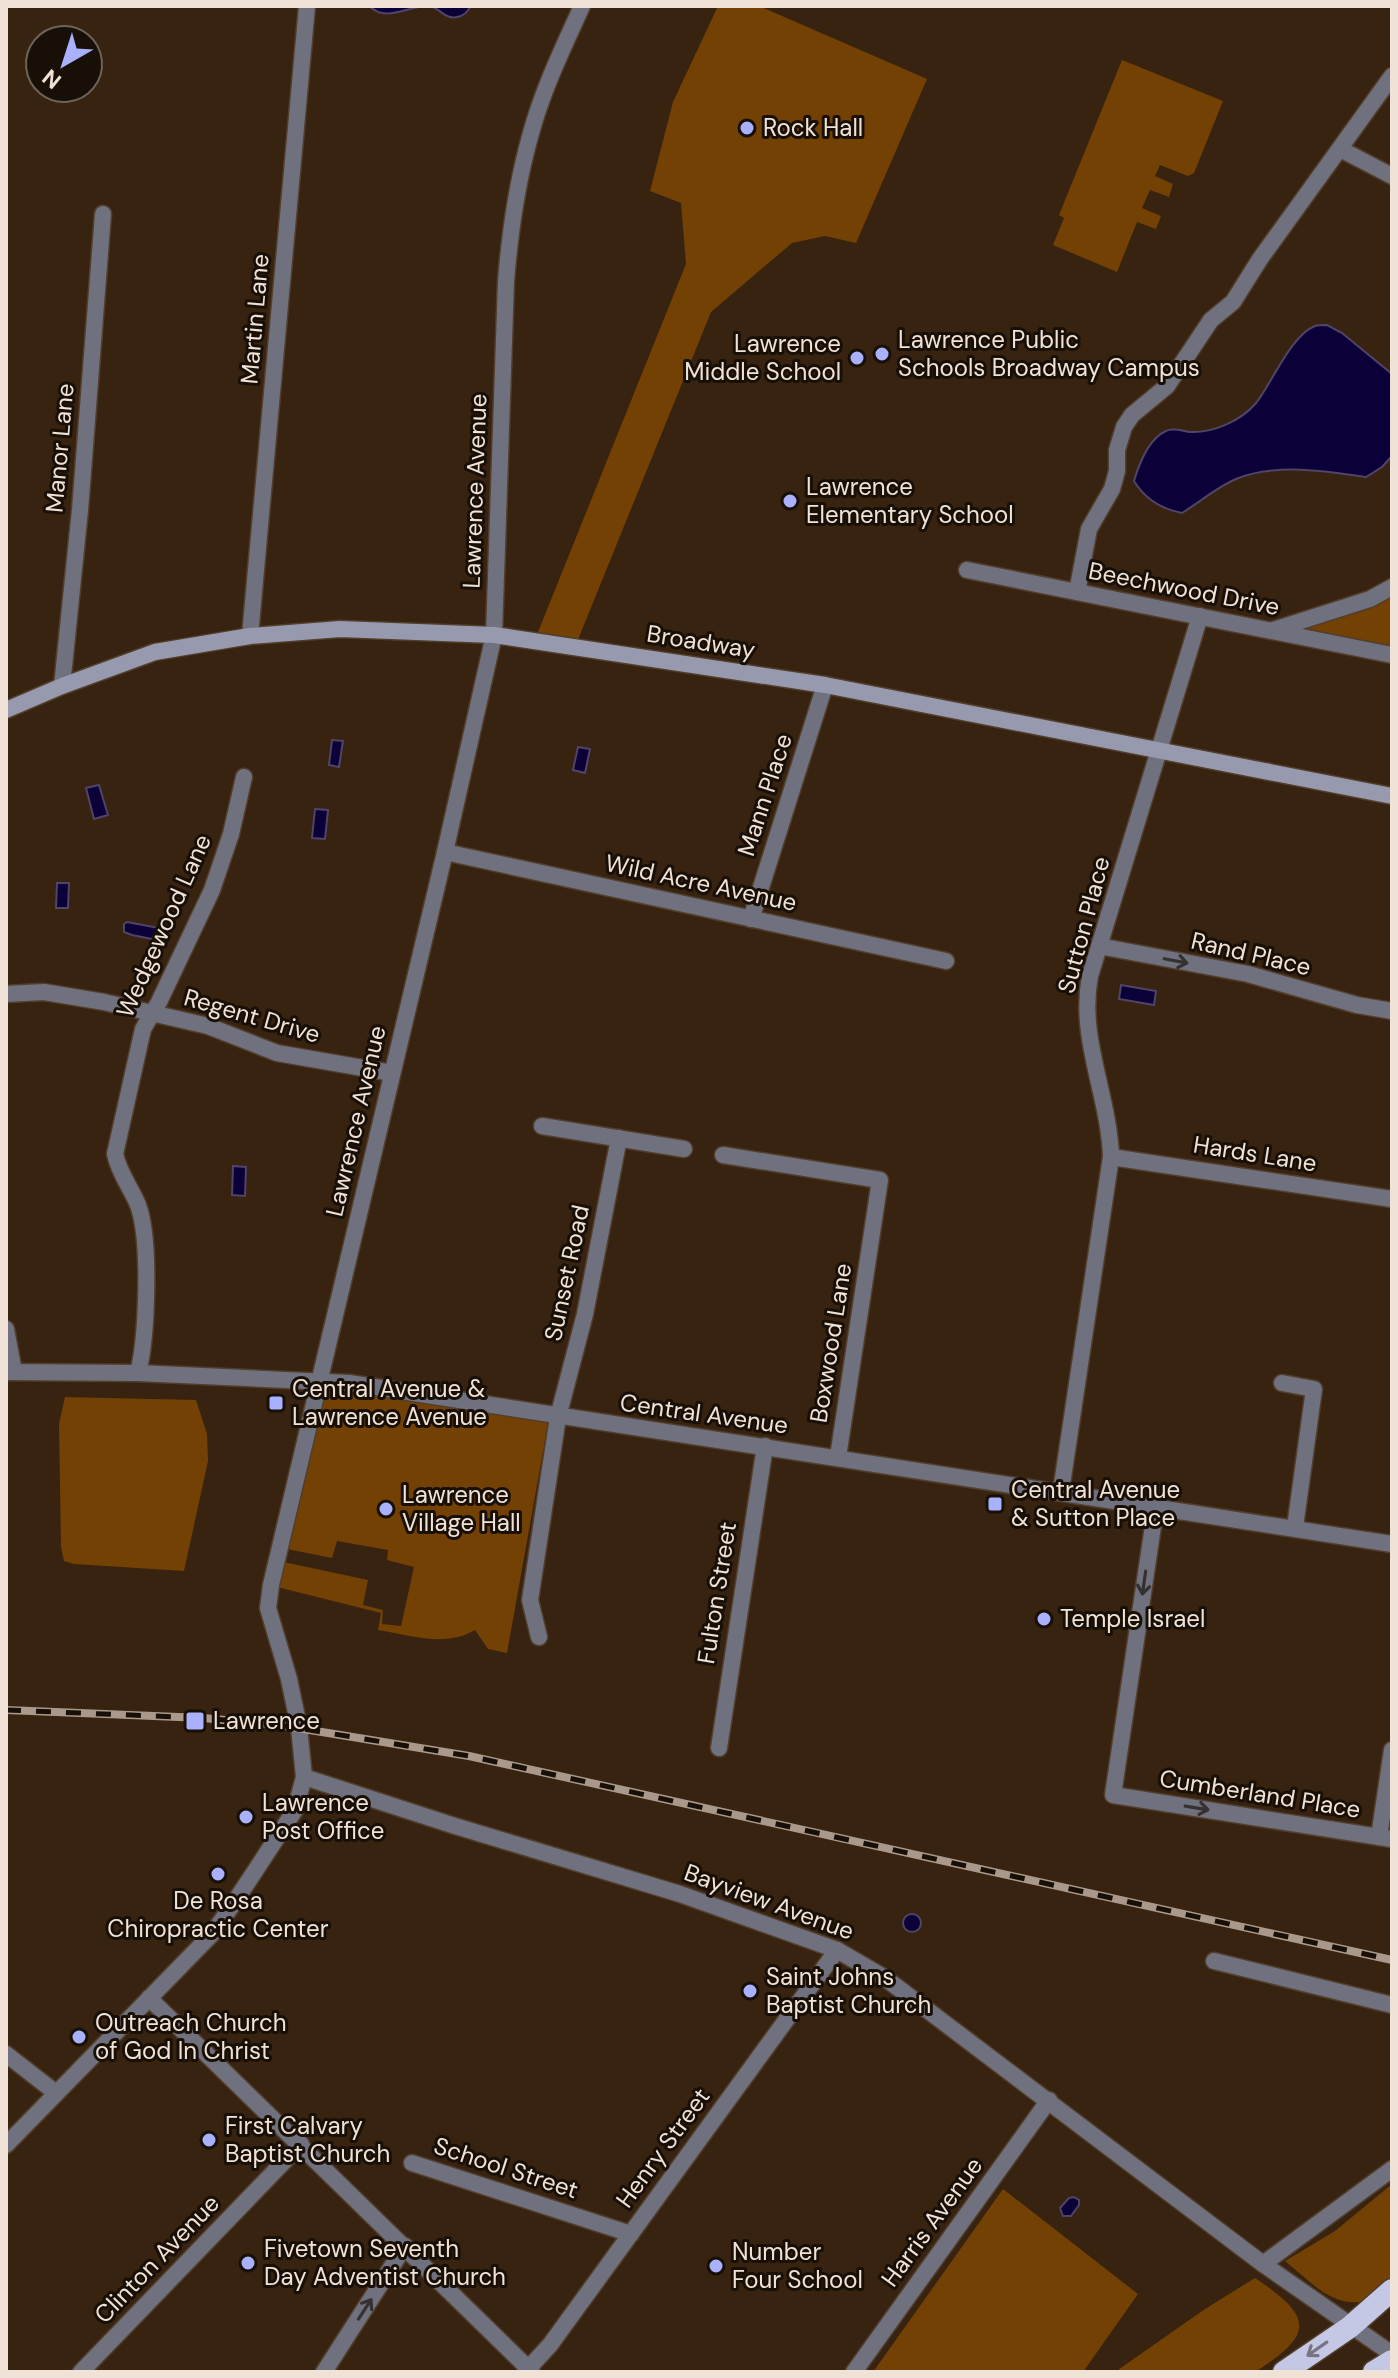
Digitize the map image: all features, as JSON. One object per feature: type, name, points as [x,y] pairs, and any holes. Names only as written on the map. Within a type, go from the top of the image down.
[{"type":"highway","points":[[1284,2372],[1350,2327],[1392,2290]]},
{"type":"highway","points":[[1374,2372],[1392,2361]]},
{"type":"main road","name":"Broadway","points":[[6,710],[155,652],[250,636],[340,629],[494,635],[825,685],[1392,796]]},
{"type":"street","name":"Martin Lane","points":[[250,636],[307,6]]},
{"type":"street","name":"Lawrence Avenue","points":[[6,2145],[212,1934],[295,1810],[304,1777],[299,1727],[289,1679],[268,1608],[271,1585],[494,635],[509,243],[531,131],[582,6]]},
{"type":"street","points":[[1077,592],[1089,529],[1112,489],[1117,471],[1117,450],[1124,427],[1132,415],[1167,386],[1211,320],[1233,302],[1260,259],[1392,76]]},
{"type":"street","points":[[1340,149],[1392,176]]},
{"type":"street","name":"Manor Lane","points":[[62,686],[103,214]]},
{"type":"street","name":"Beechwood Drive","points":[[967,570],[1392,654]]},
{"type":"street","points":[[1272,631],[1370,599],[1392,587]]},
{"type":"street","name":"Sutton Place","points":[[1061,1491],[1111,1157],[1111,1137],[1087,1031],[1090,976],[1200,616]]},
{"type":"street","name":"Mann Place","points":[[751,919],[825,685]]},
{"type":"street","name":"Wedgewood Lane","points":[[138,1373],[143,1354],[145,1231],[138,1206],[115,1154],[143,1029],[212,890],[231,834],[244,777]]},
{"type":"street","name":"Wild Acre Avenue","points":[[445,852],[946,961]]},
{"type":"street","name":"Rand Place","points":[[1099,946],[1248,974],[1357,1005],[1392,1011]]},
{"type":"street","name":"Regent Drive","points":[[6,994],[44,992],[104,1002],[208,1026],[277,1053],[392,1073]]},
{"type":"street","points":[[542,1126],[684,1149]]},
{"type":"street","name":"Sunset Road","points":[[539,1637],[530,1600],[558,1417],[585,1314],[619,1138]]},
{"type":"street","name":"Boxwood Lane","points":[[723,1155],[880,1180],[838,1457]]},
{"type":"street","name":"Hards Lane","points":[[1111,1157],[1392,1199]]},
{"type":"street","points":[[6,1329],[10,1372]]},
{"type":"street","name":"Central Avenue","points":[[10,1372],[320,1380],[1392,1544]]},
{"type":"street","points":[[1282,1383],[1314,1389],[1295,1527]]},
{"type":"street","name":"Fulton Street","points":[[719,1748],[765,1446]]},
{"type":"street","name":"Cumberland Place","points":[[1156,1506],[1113,1795],[1386,1838]]},
{"type":"street","points":[[1386,1838],[1392,1750]]},
{"type":"street","name":"Bayview Avenue","points":[[304,1777],[680,1894],[837,1950],[885,1978],[1263,2264],[1392,2354]]},
{"type":"street","name":"Henry Street","points":[[529,2371],[837,1950]]},
{"type":"street","points":[[1214,1961],[1392,2005]]},
{"type":"street","points":[[149,1998],[529,2371]]},
{"type":"street","points":[[6,2054],[56,2093]]},
{"type":"street","name":"Harris Avenue","points":[[854,2372],[1049,2100]]},
{"type":"street","name":"Clinton Avenue","points":[[81,2372],[301,2144]]},
{"type":"street","name":"School Street","points":[[412,2163],[631,2234]]},
{"type":"street","points":[[1263,2264],[1390,2171]]},
{"type":"street","points":[[324,2372],[405,2246]]},
{"type":"shaded area","points":[[369,6],[429,6],[383,13]]},
{"type":"shaded area","points":[[429,6],[471,6],[463,15],[453,17]]},
{"type":"shaded area","points":[[718,6],[759,6],[927,79],[856,243],[825,236],[792,243],[711,312],[575,647],[534,642],[686,264],[681,203],[650,191],[673,102]]},
{"type":"shaded area","points":[[1122,60],[1223,101],[1194,173],[1188,176],[1160,165],[1155,176],[1173,184],[1169,197],[1150,190],[1142,208],[1161,216],[1156,229],[1137,222],[1117,272],[1053,245],[1064,218],[1059,215]]},
{"type":"shaded area","points":[[1327,325],[1342,333],[1392,374],[1392,456],[1382,467],[1366,477],[1301,470],[1251,474],[1222,486],[1182,513],[1160,506],[1143,493],[1134,481],[1154,440],[1169,430],[1208,430],[1226,425],[1243,415],[1256,403],[1298,339],[1315,326]]},
{"type":"shaded area","points":[[1392,587],[1392,655],[1272,631]]},
{"type":"shaded area","points":[[332,740],[343,741],[339,767],[329,765]]},
{"type":"shaded area","points":[[578,747],[590,749],[585,773],[573,770]]},
{"type":"shaded area","points":[[99,785],[108,815],[94,819],[86,788]]},
{"type":"shaded area","points":[[315,809],[328,810],[325,839],[312,838]]},
{"type":"shaded area","points":[[57,883],[69,883],[68,908],[56,908]]},
{"type":"shaded area","points":[[127,922],[159,928],[157,940],[124,932]]},
{"type":"shaded area","points":[[1121,985],[1156,991],[1154,1005],[1119,999]]},
{"type":"shaded area","points":[[233,1166],[246,1167],[245,1196],[232,1195]]},
{"type":"shaded area","points":[[321,1385],[549,1418],[507,1653],[488,1649],[475,1630],[440,1639],[378,1630],[381,1613],[273,1586],[279,1561],[368,1580],[363,1605],[383,1610],[382,1624],[401,1626],[414,1567],[387,1560],[388,1550],[337,1541],[332,1558],[282,1548]]},
{"type":"shaded area","points":[[65,1397],[196,1400],[207,1434],[208,1461],[184,1571],[64,1561],[61,1547],[59,1424]]},
{"type":"shaded area","points":[[912,1914],[921,1923],[912,1932],[903,1923]]},
{"type":"shaded area","points":[[1392,2184],[1392,2284],[1387,2288],[1370,2299],[1346,2302],[1313,2285],[1285,2261],[1335,2231]]},
{"type":"shaded area","points":[[1003,2189],[1138,2294],[1083,2372],[873,2372]]},
{"type":"shaded area","points":[[1074,2197],[1079,2200],[1079,2205],[1071,2216],[1063,2216],[1060,2208]]},
{"type":"shaded area","points":[[1255,2278],[1288,2304],[1299,2325],[1297,2336],[1275,2359],[1255,2372],[1115,2372],[1205,2309]]},
{"type":"railway","points":[[6,1710],[203,1718],[279,1725],[469,1756],[1392,1960]]},
{"type":"place","name":"Rock Hall","points":[[747,128]]},
{"type":"place","name":"Lawrence Public Schools Broadway Campus","points":[[882,354]]},
{"type":"place","name":"Lawrence Middle School","points":[[857,358]]},
{"type":"place","name":"Lawrence Elementary School","points":[[790,501]]},
{"type":"place","name":"Central Avenue & Lawrence Avenue","points":[[276,1403]]},
{"type":"place","name":"Central Avenue & Sutton Place","points":[[995,1504]]},
{"type":"place","name":"Lawrence Village Hall","points":[[386,1509]]},
{"type":"place","name":"Temple Israel","points":[[1044,1619]]},
{"type":"place","name":"Lawrence","points":[[195,1721]]},
{"type":"place","name":"Lawrence Post Office","points":[[246,1817]]},
{"type":"place","name":"De Rosa Chiropractic Center","points":[[218,1874]]},
{"type":"place","name":"Saint Johns Baptist Church","points":[[750,1991]]},
{"type":"place","name":"Outreach Church of God In Christ","points":[[79,2037]]},
{"type":"place","name":"First Calvary Baptist Church","points":[[209,2140]]},
{"type":"place","name":"Fivetown Seventh Day Adventist Church","points":[[248,2263]]},
{"type":"place","name":"Number Four School","points":[[716,2266]]}]
